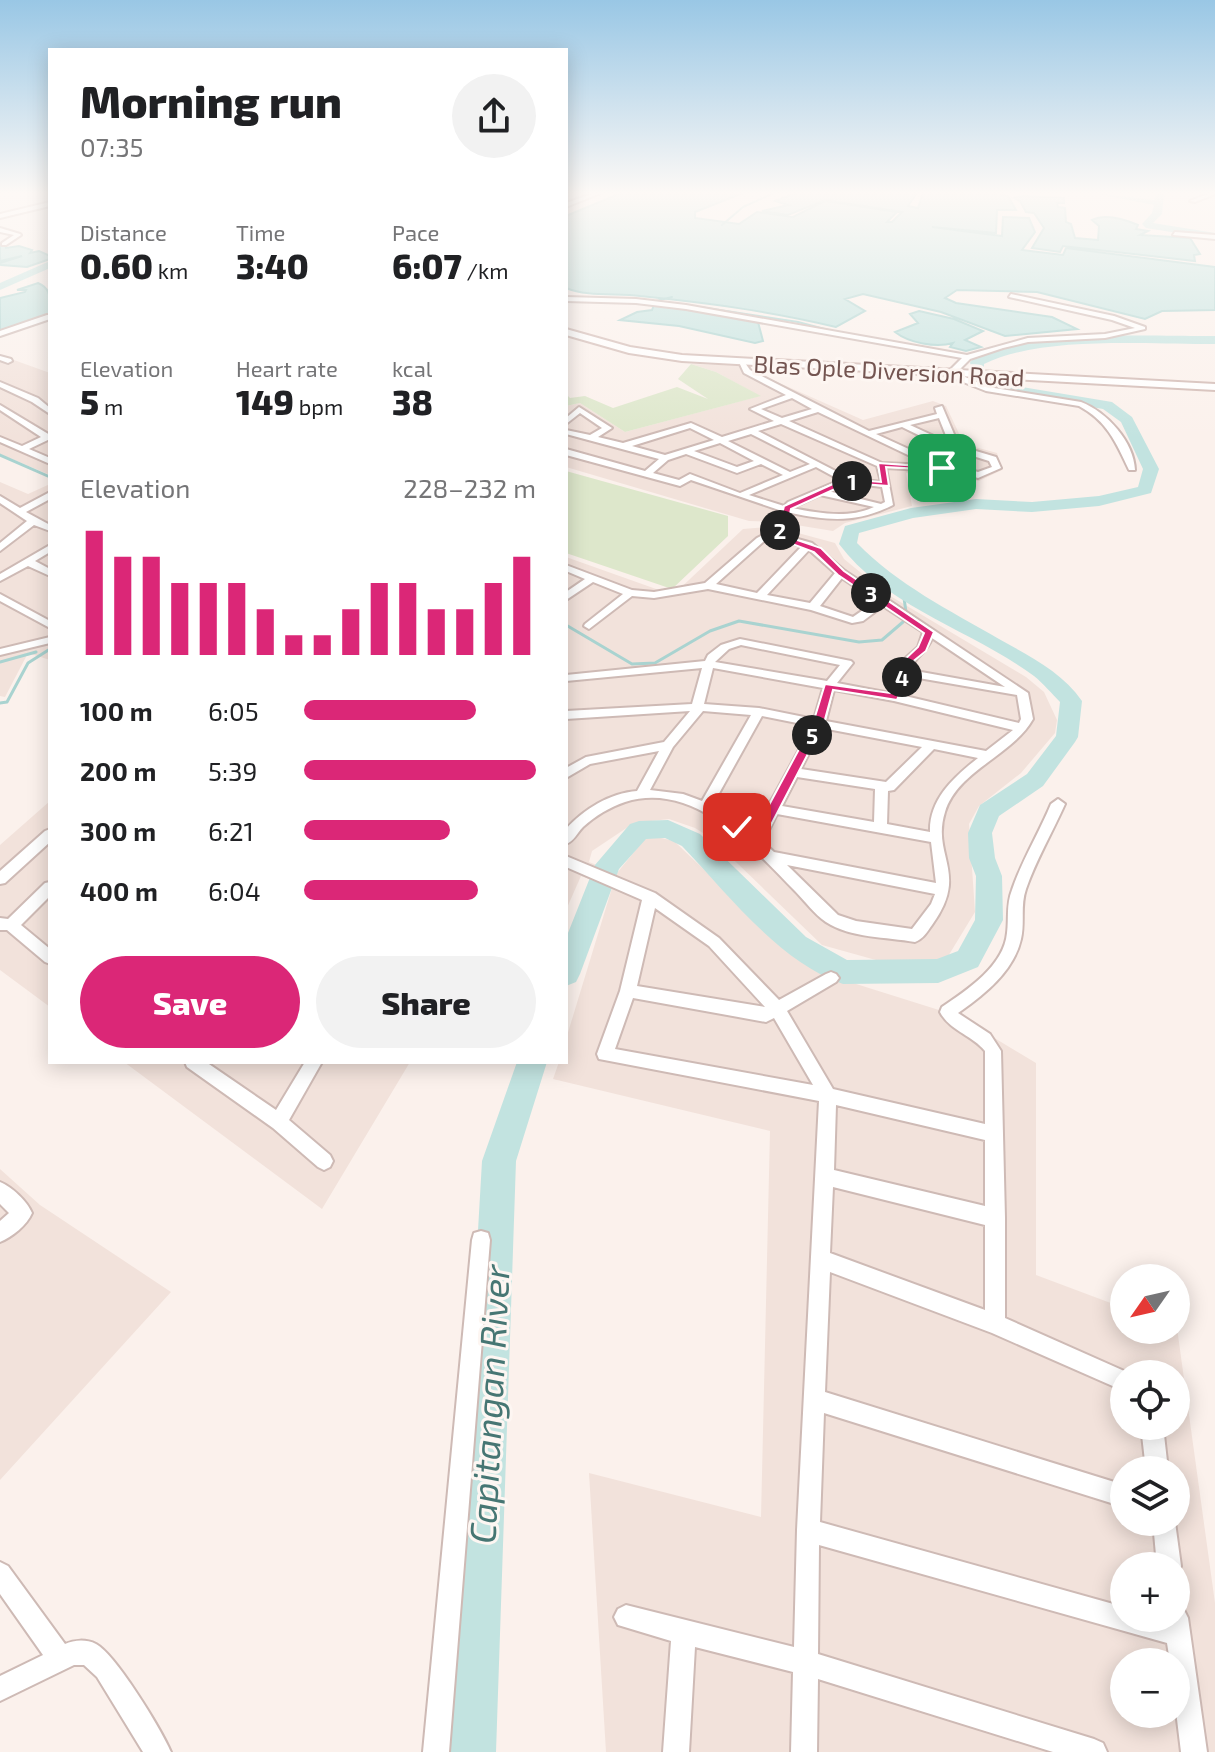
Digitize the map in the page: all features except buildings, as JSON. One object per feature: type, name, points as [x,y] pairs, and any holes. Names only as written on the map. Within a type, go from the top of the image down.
[{"type":"main road","name":"Blas Ople Diversion Road","points":[[568,333],[654,355],[1215,387]]},
{"type":"street","points":[[568,299],[608,299],[680,307],[802,325],[846,338],[970,356],[1028,340],[1105,336],[1143,328],[1114,318],[1011,296]]},
{"type":"street","points":[[0,334],[48,318]]},
{"type":"street","points":[[970,356],[954,374],[986,389],[1081,404],[1095,411],[1107,420],[1124,445],[1132,468]]},
{"type":"street","points":[[743,362],[747,371],[942,468]]},
{"type":"street","points":[[0,384],[35,400],[48,410]]},
{"type":"street","points":[[794,395],[754,409],[881,465],[942,468],[978,475],[997,468],[993,459],[903,425]]},
{"type":"street","points":[[0,407],[47,433],[46,439],[22,449]]},
{"type":"street","points":[[568,420],[579,409],[608,428],[591,438]]},
{"type":"street","points":[[647,474],[665,458],[820,409]]},
{"type":"street","points":[[869,433],[941,412],[955,447]]},
{"type":"street","points":[[623,446],[691,425],[789,475]]},
{"type":"street","points":[[750,430],[847,480],[886,485]]},
{"type":"street","points":[[568,432],[665,458]]},
{"type":"street","points":[[0,439],[48,460]]},
{"type":"street","points":[[685,451],[737,470],[761,461]]},
{"type":"street","points":[[568,453],[680,483],[718,464]]},
{"type":"street","points":[[742,495],[817,464]]},
{"type":"street","points":[[690,477],[787,508],[843,519],[890,503],[881,465]]},
{"type":"street","points":[[708,586],[760,540],[780,528],[787,508],[847,480]]},
{"type":"street","points":[[819,492],[884,507]]},
{"type":"street","points":[[0,511],[18,508],[48,496]]},
{"type":"street","points":[[0,499],[48,527]]},
{"type":"street","points":[[0,548],[33,521]]},
{"type":"street","points":[[568,835],[571,830],[615,799],[642,794],[661,795],[706,805],[737,827],[835,921],[915,936],[934,910],[943,890],[937,838],[938,811],[949,792],[1022,728],[1027,719],[1022,693],[841,573],[809,545],[780,528]]},
{"type":"street","points":[[759,597],[809,545]]},
{"type":"street","points":[[0,578],[48,549]]},
{"type":"street","points":[[28,562],[48,572]]},
{"type":"street","points":[[568,569],[630,593],[654,595],[708,586],[813,607],[852,620],[859,619],[883,601]]},
{"type":"street","points":[[813,607],[841,573]]},
{"type":"street","points":[[568,596],[591,579]]},
{"type":"street","points":[[589,626],[630,593]]},
{"type":"street","points":[[0,597],[48,624]]},
{"type":"street","points":[[894,697],[907,662],[923,648],[929,632]]},
{"type":"street","points":[[0,652],[48,641]]},
{"type":"street","points":[[642,794],[668,745],[697,711],[708,664],[725,647],[740,642],[847,663],[829,686],[819,723],[755,844]]},
{"type":"street","points":[[568,678],[708,664],[894,697],[1022,728]]},
{"type":"street","points":[[903,672],[1022,693]]},
{"type":"street","points":[[568,715],[698,707],[759,712],[991,756]]},
{"type":"street","points":[[706,805],[759,712]]},
{"type":"street","points":[[568,773],[586,761],[668,745]]},
{"type":"street","points":[[793,772],[889,787],[931,745]]},
{"type":"street","points":[[880,829],[882,786]]},
{"type":"street","points":[[995,1324],[996,1218],[991,1045],[952,1019],[948,1012],[983,984],[1012,946],[1016,929],[1015,902],[1058,804]]},
{"type":"street","points":[[774,809],[937,838]]},
{"type":"street","points":[[0,879],[48,836]]},
{"type":"street","points":[[769,857],[943,890]]},
{"type":"street","points":[[568,862],[650,897],[714,942],[777,1009],[828,1095],[827,1177],[819,1258],[808,1530],[804,1752]]},
{"type":"street","points":[[48,889],[5,924],[48,956]]},
{"type":"street","points":[[650,897],[628,991],[605,1054],[828,1095],[992,1134]]},
{"type":"street","points":[[628,991],[766,1015],[831,978]]},
{"type":"street","points":[[196,1064],[279,1122],[324,1161]]},
{"type":"street","points":[[279,1122],[313,1064]]},
{"type":"street","points":[[827,1177],[996,1218]]},
{"type":"street","points":[[0,1191],[23,1213],[0,1233]]},
{"type":"street","points":[[436,1752],[449,1572],[481,1240]]},
{"type":"street","points":[[819,1258],[995,1324],[1110,1375]]},
{"type":"street","points":[[814,1399],[1110,1492]]},
{"type":"street","points":[[808,1530],[1110,1609]]},
{"type":"street","points":[[0,1574],[61,1659]]},
{"type":"street","points":[[626,1617],[807,1663],[1094,1752]]},
{"type":"street","points":[[676,1752],[684,1632]]},
{"type":"street","points":[[1178,1632],[1194,1752]]},
{"type":"street","points":[[0,1689],[73,1653],[89,1653],[106,1668],[158,1752]]},
{"type":"shaded area","points":[[0,355],[48,372],[48,474],[0,454]]},
{"type":"shaded area","points":[[691,364],[751,366],[750,370],[863,420],[933,401],[946,406],[964,444],[997,453],[1002,470],[979,481],[906,473],[912,506],[845,523],[833,531],[790,524],[787,530],[835,543],[844,559],[887,594],[1026,677],[1044,692],[1057,720],[1055,733],[1021,773],[979,806],[969,824],[975,912],[947,958],[883,962],[822,945],[711,838],[695,828],[669,819],[634,823],[592,851],[589,862],[617,873],[648,835],[674,841],[790,952],[853,983],[958,1016],[1036,1063],[1036,1275],[1110,1303],[1110,1344],[1179,1344],[1181,1360],[1110,1360],[1110,1440],[1190,1440],[1190,1422],[1215,1603],[1215,1752],[606,1752],[589,1473],[761,1517],[770,1131],[553,1079],[558,1064],[568,1064],[568,1032],[612,888],[581,876],[568,905],[568,558],[673,595],[743,529],[778,526],[779,522],[749,521],[568,468],[568,406],[580,403],[625,432],[760,396],[716,372]]},
{"type":"shaded area","points":[[0,482],[28,494],[48,485],[48,659],[28,653],[5,697],[0,696]]},
{"type":"shaded area","points":[[48,803],[48,1006],[0,970],[0,845]]},
{"type":"shaded area","points":[[127,1064],[409,1064],[322,1209]]},
{"type":"shaded area","points":[[0,1169],[40,1205],[171,1292],[0,1480]]},
{"type":"green space","points":[[691,364],[716,372],[761,396],[625,432],[580,403],[568,406],[568,396],[585,396],[613,408],[677,387],[708,399],[678,379]]},
{"type":"green space","points":[[568,472],[728,516],[728,536],[672,589],[568,554]]},
{"type":"water","points":[[568,275],[1215,275],[1215,310],[1162,311],[1145,319],[1037,292],[957,290],[945,298],[956,303],[1052,317],[1077,329],[1005,336],[941,312],[863,294],[845,299],[865,311],[836,327],[738,308],[640,296],[583,293],[568,289]]},
{"type":"water","points":[[38,283],[43,286],[48,292],[48,315],[0,331],[0,298],[26,290],[17,290]]},
{"type":"water","points":[[654,305],[750,319],[758,322],[763,341],[755,343],[679,326],[620,320],[637,312],[652,310]]},
{"type":"water","points":[[919,311],[954,319],[983,331],[965,340],[981,347],[966,351],[950,347],[953,343],[923,344],[895,332],[918,323],[910,314]]},
{"type":"waterway","points":[[0,287],[27,275]]},
{"type":"waterway","points":[[656,301],[672,297]]},
{"type":"waterway","points":[[584,298],[635,299]]},
{"type":"waterway","points":[[700,307],[798,322],[836,332]]},
{"type":"waterway","name":"Capitangan River","points":[[568,969],[608,865],[639,830],[668,829],[691,840],[796,945],[843,972],[938,971],[968,959],[989,920],[989,876],[982,858],[980,833],[989,811],[1035,780],[1067,737],[1071,701],[1042,672],[903,591],[872,569],[848,544],[851,530],[911,513],[976,504],[1032,507],[1099,501],[1145,490],[1151,469],[1127,420],[1107,405],[1000,387],[977,371],[977,362],[995,353],[1022,347],[1215,340]]},
{"type":"waterway","points":[[971,357],[981,359]]},
{"type":"waterway","points":[[0,455],[48,476]]},
{"type":"waterway","points":[[903,591],[906,612]]},
{"type":"waterway","points":[[568,626],[632,664],[655,663],[710,631],[739,621],[859,642],[882,640],[903,622]]},
{"type":"waterway","points":[[0,703],[7,702],[28,663],[48,650]]},
{"type":"waterway","points":[[0,662],[36,652]]},
{"type":"waterway","name":"Capitangan River","points":[[472,1752],[499,1161],[531,1064]]},
{"type":"route","points":[[737,827],[755,844],[819,723],[829,686],[894,697],[907,662],[923,648],[929,632],[841,573],[809,545],[772,535],[783,528],[787,508],[847,480],[886,485],[881,465],[942,468]]}]
